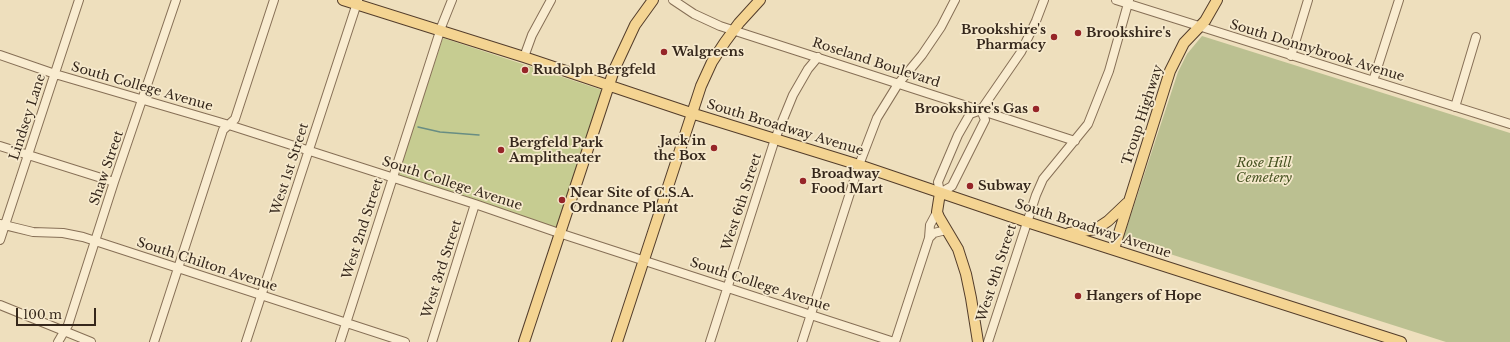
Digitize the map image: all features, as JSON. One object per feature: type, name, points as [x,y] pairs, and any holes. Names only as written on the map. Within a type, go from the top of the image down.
[{"type":"main road","name":"South Broadway Avenue","points":[[343,0],[357,2],[440,32],[524,57],[691,114],[859,165],[1027,222],[1401,342]]},
{"type":"main road","points":[[524,342],[616,64],[629,36],[640,17],[653,0]]},
{"type":"main road","points":[[617,342],[691,114],[707,73],[718,52],[733,31],[760,0]]},
{"type":"main road","name":"Troup Highway","points":[[1114,249],[1170,71],[1184,43],[1210,14],[1217,0]]},
{"type":"main road","points":[[940,193],[937,212],[958,249],[966,274],[977,341]]},
{"type":"main road","points":[[1065,234],[1096,229],[1108,221],[1129,202]]},
{"type":"street","name":"Lindsey Lane","points":[[0,240],[2,225],[28,155],[79,0]]},
{"type":"street","name":"Shaw Street","points":[[58,342],[68,325],[114,182],[176,0]]},
{"type":"street","points":[[154,342],[223,130],[234,119],[274,0]]},
{"type":"street","name":"West 2nd Street","points":[[340,342],[392,177],[452,0]]},
{"type":"street","points":[[524,57],[532,35],[551,0]]},
{"type":"street","name":"Roseland Boulevard","points":[[673,0],[694,14],[733,31],[818,57],[1074,141]]},
{"type":"street","points":[[802,342],[859,165],[877,118],[898,84],[922,55],[941,27],[955,0]]},
{"type":"street","points":[[981,110],[985,120],[952,186],[940,193],[938,182],[958,135],[970,114],[981,110],[1026,43],[1044,0]]},
{"type":"street","name":"South Donnybrook Avenue","points":[[1116,0],[1129,2],[1291,56],[1510,124]]},
{"type":"street","points":[[1291,56],[1308,0]]},
{"type":"street","points":[[1373,81],[1398,0]]},
{"type":"street","name":"West 1st Street","points":[[246,342],[357,2]]},
{"type":"street","name":"West 9th Street","points":[[988,342],[1036,195],[1043,179],[1088,124],[1098,103],[1109,71],[1129,2]]},
{"type":"street","points":[[1455,106],[1476,37]]},
{"type":"street","name":"South College Avenue","points":[[0,55],[55,74],[143,99],[309,150],[895,342]]},
{"type":"street","name":"West 6th Street","points":[[710,342],[775,139],[793,95],[808,69],[818,57]]},
{"type":"street","points":[[0,146],[114,182]]},
{"type":"street","name":"West 3rd Street","points":[[432,342],[476,204]]},
{"type":"street","points":[[895,342],[929,238],[930,225],[937,212]]},
{"type":"street","name":"South Chilton Avenue","points":[[2,225],[34,232],[69,234],[96,240],[405,342]]},
{"type":"street","points":[[929,238],[934,233],[946,230]]},
{"type":"street","points":[[0,305],[92,342]]},
{"type":"street","name":"West 9th Street","points":[[977,341],[985,339],[991,332]]},
{"type":"green space","name":"Rose Hill Cemetery","points":[[1202,36],[1510,133],[1510,342],[1446,342],[1123,239],[1178,72],[1187,54]]},
{"type":"green space","points":[[443,38],[602,90],[557,228],[397,176]]},
{"type":"waterway","points":[[418,127],[440,132],[479,135]]},
{"type":"place","name":"Brookshire's","points":[[1078,33]]},
{"type":"place","name":"Brookshire's Pharmacy","points":[[1054,37]]},
{"type":"place","name":"Walgreens","points":[[664,52]]},
{"type":"place","name":"Rudolph Bergfeld","points":[[525,70]]},
{"type":"place","name":"Brookshire's Gas","points":[[1036,109]]},
{"type":"place","name":"Jack in the Box","points":[[714,148]]},
{"type":"place","name":"Bergfeld Park Amplitheater","points":[[501,150]]},
{"type":"place","name":"Broadway Food Mart","points":[[803,181]]},
{"type":"place","name":"Subway","points":[[970,186]]},
{"type":"place","name":"Near Site of C.S.A. Ordnance Plant","points":[[562,200]]},
{"type":"place","name":"Hangers of Hope","points":[[1078,296]]}]
